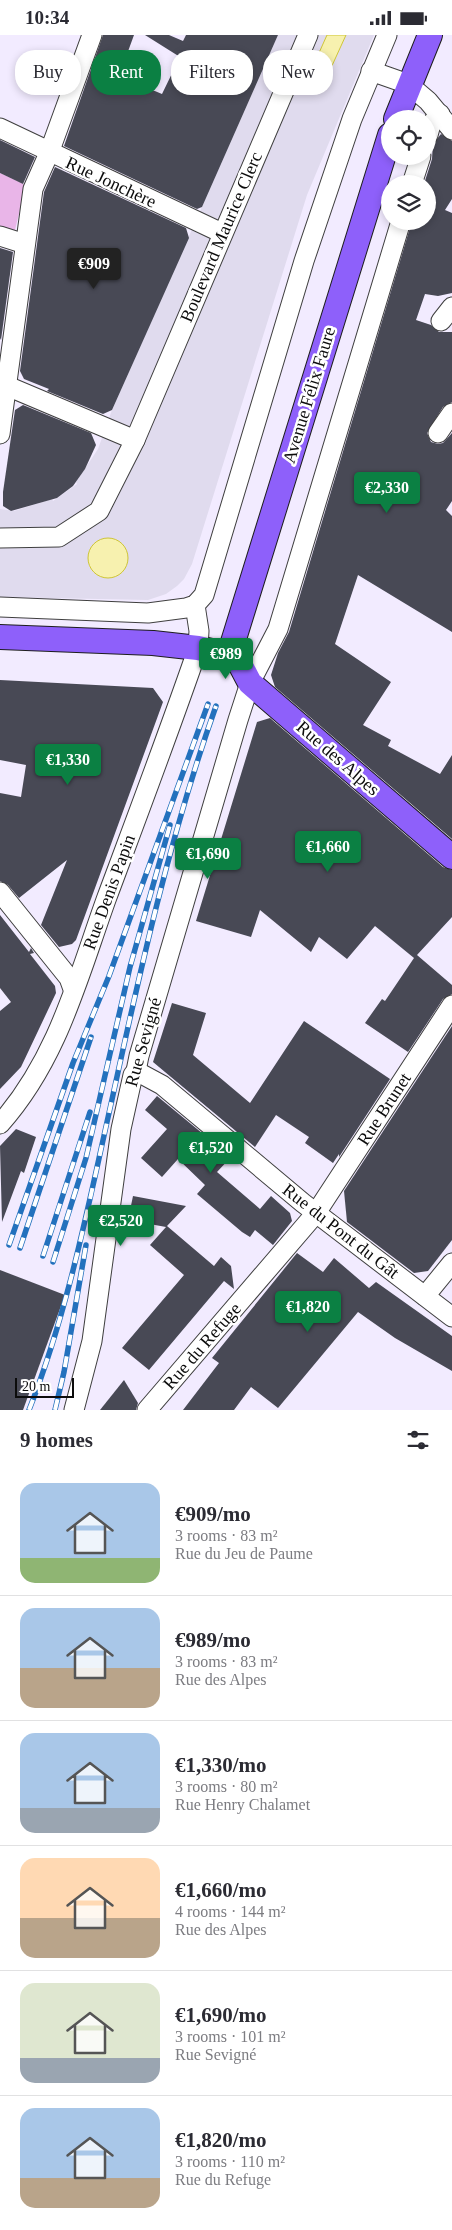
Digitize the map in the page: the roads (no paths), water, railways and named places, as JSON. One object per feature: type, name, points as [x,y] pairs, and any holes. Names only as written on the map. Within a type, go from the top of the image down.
[{"type":"main road","points":[[399,110],[408,84],[430,35]]},
{"type":"main road","name":"Avenue Félix Faure","points":[[229,655],[381,164]]},
{"type":"main road","points":[[0,637],[153,643],[198,648],[229,655]]},
{"type":"main road","name":"Rue des Alpes","points":[[229,655],[240,664],[250,683],[452,857]]},
{"type":"street","points":[[0,434],[3,384],[33,189],[49,153],[92,35]]},
{"type":"street","name":"Boulevard Maurice Clerc","points":[[0,538],[59,537],[99,511],[135,440],[308,35]]},
{"type":"street","points":[[0,607],[148,613],[186,609],[195,605],[204,595],[296,289],[352,119],[387,35]]},
{"type":"street","points":[[371,71],[408,84],[440,114],[452,130]]},
{"type":"street","points":[[436,118],[440,114]]},
{"type":"street","name":"Rue Jonchère","points":[[0,128],[49,153],[222,233]]},
{"type":"street","name":"Rue Sevigné","points":[[74,1410],[92,1341],[120,1129],[126,1099],[136,1071],[250,683],[278,629],[398,230]]},
{"type":"street","points":[[0,236],[25,244]]},
{"type":"street","points":[[3,384],[135,440]]},
{"type":"street","points":[[438,433],[452,413]]},
{"type":"street","points":[[195,605],[199,631],[198,648]]},
{"type":"street","name":"Rue Denis Papin","points":[[0,1124],[34,1081],[48,1056],[198,648]]},
{"type":"street","points":[[0,892],[69,978],[73,989]]},
{"type":"street","name":"Rue Brunet","points":[[316,1213],[452,1005]]},
{"type":"street","points":[[0,1132],[40,1083],[59,1046],[66,1011]]},
{"type":"street","points":[[83,1410],[99,1341],[120,1197],[139,1089],[136,1071]]},
{"type":"street","name":"Rue du Pont du Gât","points":[[136,1071],[162,1085],[316,1213],[452,1317]]},
{"type":"street","name":"Rue du Refuge","points":[[146,1410],[316,1213]]},
{"type":"street","points":[[426,1296],[452,1263]]},
{"type":"railway","points":[[9,1245],[73,1063],[109,976],[208,704]]},
{"type":"railway","points":[[29,1410],[43,1373],[66,1297],[157,903],[184,804],[216,706]]},
{"type":"railway","points":[[53,1262],[86,1158],[130,967],[170,825]]},
{"type":"railway","points":[[20,1248],[91,1037]]},
{"type":"railway","points":[[43,1256],[90,1112]]},
{"type":"railway","points":[[55,1410],[64,1372],[86,1245]]}]
